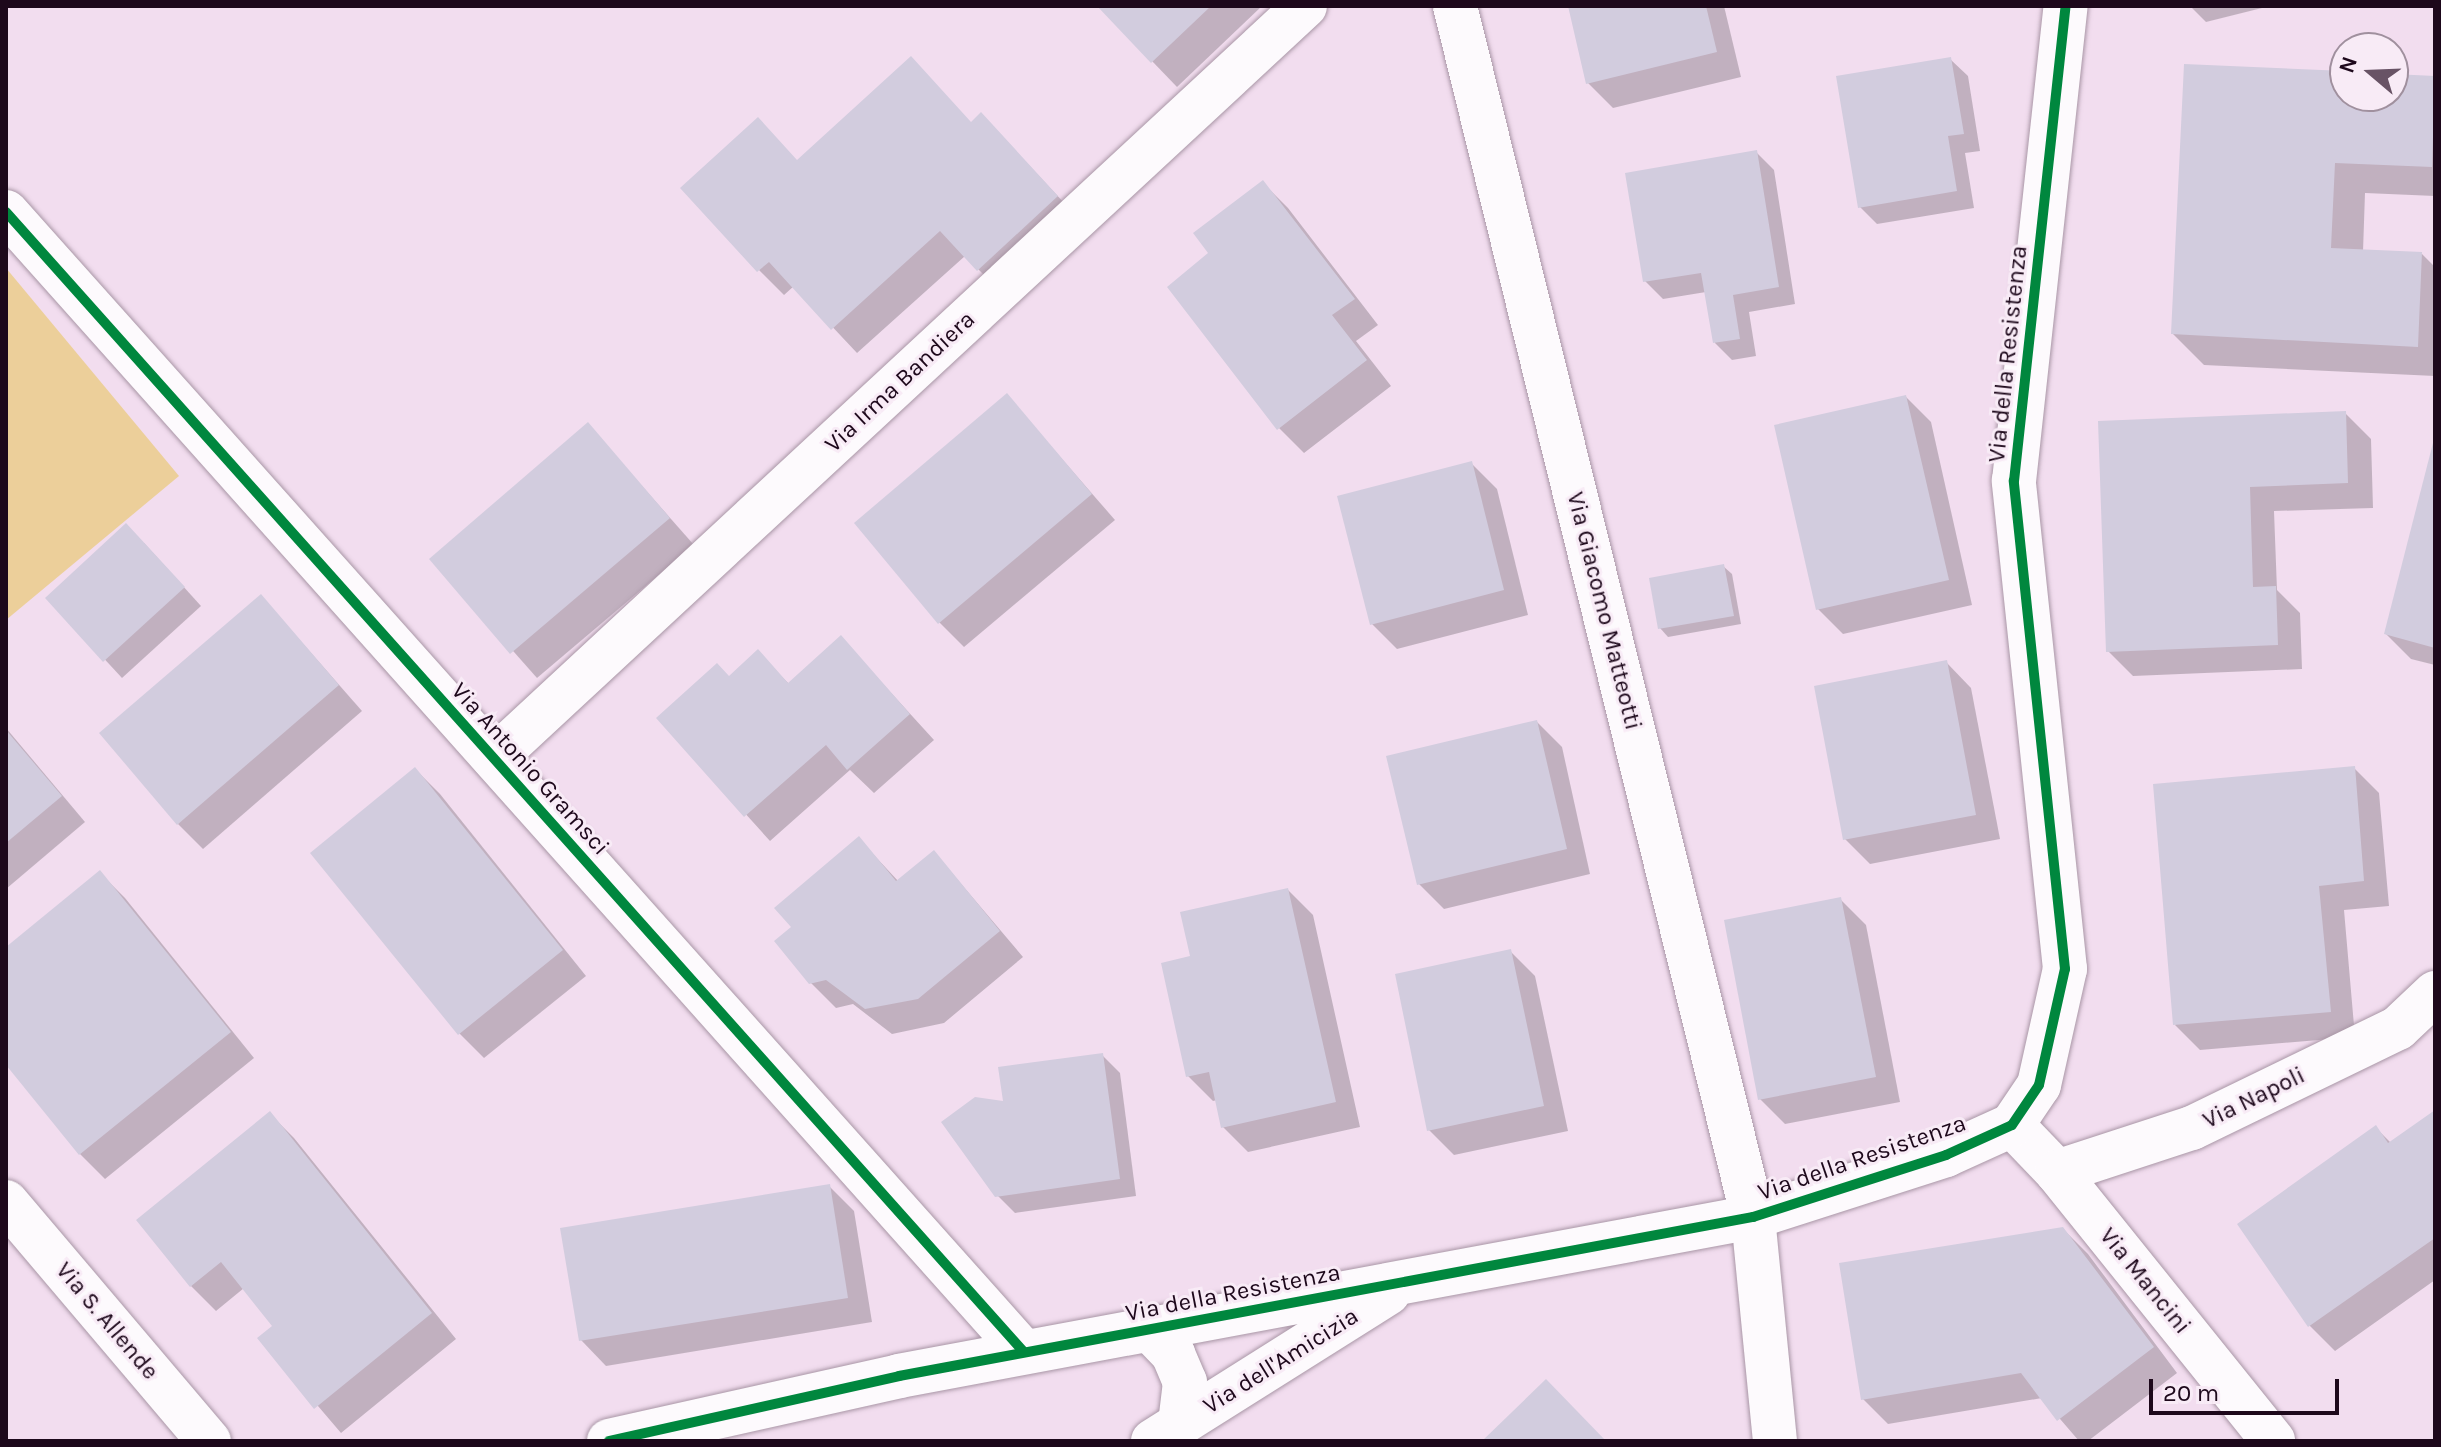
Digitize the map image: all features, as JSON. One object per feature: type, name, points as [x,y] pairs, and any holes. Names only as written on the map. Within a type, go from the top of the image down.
[{"type":"street","name":"Via Irma Bandiera","points":[[494,758],[1305,6]]},
{"type":"street","name":"Via Giacomo Matteotti","points":[[1455,6],[1753,1217],[1775,1441]]},
{"type":"street","name":"Via della Resistenza","points":[[609,1441],[899,1376],[1753,1217],[1946,1155],[2012,1125],[2039,1085],[2065,969],[2014,481],[2066,6]]},
{"type":"street","name":"Via Antonio Gramsci","points":[[6,212],[1024,1352]]},
{"type":"street","name":"Via Napoli","points":[[2057,1172],[2192,1128],[2398,1028],[2435,993]]},
{"type":"street","name":"Via Mancini","points":[[2012,1125],[2057,1172],[2273,1441]]},
{"type":"street","name":"Via S. Allende","points":[[6,1202],[209,1441]]},
{"type":"street","name":"Via dell'Amicizia","points":[[1166,1432],[1408,1280]]},
{"type":"street","points":[[1149,1329],[1173,1354],[1185,1382],[1166,1432]]},
{"type":"shaded area","points":[[6,268],[179,476],[6,620]]},
{"type":"building","points":[[1097,6],[1211,6],[1151,63]]},
{"type":"building","points":[[1568,6],[1706,6],[1717,52],[1586,84]]},
{"type":"building","points":[[911,56],[971,122],[981,112],[1058,196],[977,271],[940,231],[831,330],[769,262],[757,272],[680,188],[758,117],[797,160]]},
{"type":"building","points":[[1951,57],[1964,134],[1948,136],[1957,191],[1858,208],[1836,76]]},
{"type":"building","points":[[2184,64],[2329,70],[2329,112],[2409,112],[2409,75],[2435,76],[2432,167],[2335,163],[2331,248],[2422,252],[2418,347],[2171,334]]},
{"type":"building","points":[[1757,150],[1779,287],[1733,295],[1740,339],[1713,343],[1701,273],[1643,282],[1625,173]]},
{"type":"building","points":[[1263,180],[1355,299],[1332,315],[1367,360],[1277,430],[1167,287],[1208,253],[1193,233]]},
{"type":"building","points":[[1007,393],[1092,494],[938,624],[854,523]]},
{"type":"building","points":[[1906,395],[1949,580],[1816,610],[1774,425]]},
{"type":"building","points":[[2346,411],[2348,483],[2250,487],[2253,587],[2276,586],[2278,645],[2106,652],[2098,421]]},
{"type":"building","points":[[588,422],[670,518],[510,654],[429,559]]},
{"type":"building","points":[[2435,439],[2435,648],[2384,634]]},
{"type":"building","points":[[1472,461],[1504,590],[1370,625],[1337,496]]},
{"type":"building","points":[[126,523],[185,587],[103,662],[45,598]]},
{"type":"building","points":[[1724,564],[1734,616],[1658,629],[1649,578]]},
{"type":"building","points":[[261,594],[339,685],[177,825],[99,733]]},
{"type":"building","points":[[841,635],[910,714],[847,770],[826,745],[744,817],[656,718],[717,663],[729,676],[758,649],[788,683]]},
{"type":"building","points":[[1947,660],[1976,815],[1843,840],[1814,686]]},
{"type":"building","points":[[1537,720],[1567,849],[1417,885],[1386,756]]},
{"type":"building","points":[[6,730],[62,796],[6,843]]},
{"type":"building","points":[[2355,766],[2364,881],[2319,886],[2331,1012],[2173,1025],[2153,784]]},
{"type":"building","points":[[415,767],[563,950],[458,1035],[310,853]]},
{"type":"building","points":[[859,836],[896,881],[934,850],[1000,931],[918,999],[865,1009],[826,980],[809,984],[774,941],[791,927],[774,908]]},
{"type":"building","points":[[100,870],[231,1032],[79,1155],[6,1065],[6,947]]},
{"type":"building","points":[[1288,888],[1336,1102],[1221,1128],[1209,1072],[1186,1077],[1161,963],[1190,956],[1180,912]]},
{"type":"building","points":[[1841,897],[1876,1077],[1758,1100],[1724,920]]},
{"type":"building","points":[[1511,949],[1544,1106],[1427,1131],[1395,974]]},
{"type":"building","points":[[1103,1053],[1120,1179],[995,1197],[941,1122],[975,1097],[1003,1101],[998,1067]]},
{"type":"building","points":[[2435,1110],[2435,1238],[2308,1327],[2237,1224],[2376,1125],[2388,1143]]},
{"type":"building","points":[[270,1111],[432,1313],[314,1409],[257,1338],[272,1326],[221,1262],[190,1287],[136,1220]]},
{"type":"building","points":[[830,1184],[848,1298],[579,1341],[560,1228]]},
{"type":"building","points":[[2063,1227],[2154,1347],[2057,1421],[2021,1373],[1861,1400],[1839,1263]]},
{"type":"building","points":[[1546,1379],[1606,1441],[1482,1441]]},
{"type":"cycle path","points":[[609,1441],[899,1376],[1753,1217],[1946,1155],[2012,1125],[2039,1085],[2065,969],[2014,481],[2066,6]]},
{"type":"cycle path","points":[[6,212],[1024,1352]]}]
